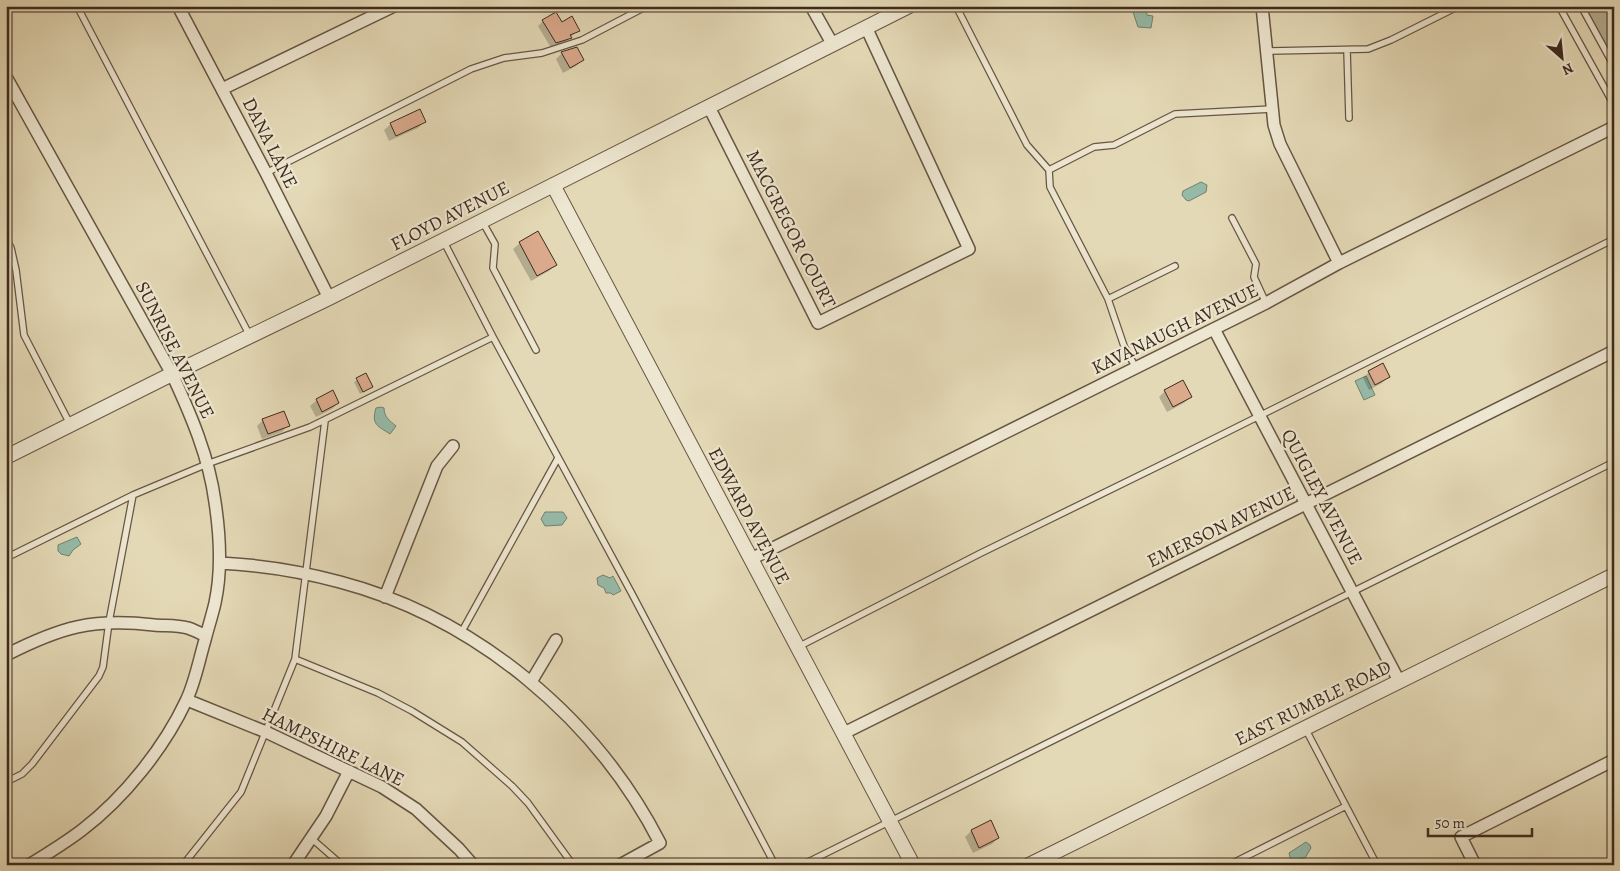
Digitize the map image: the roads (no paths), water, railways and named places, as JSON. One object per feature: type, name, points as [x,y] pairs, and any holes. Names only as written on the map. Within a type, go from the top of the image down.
[{"type":"street","points":[[222,89],[394,6]]},
{"type":"street","points":[[811,6],[832,45]]},
{"type":"street","points":[[1262,6],[1274,125],[1280,144],[1339,263]]},
{"type":"street","name":"FLOYD AVENUE","points":[[6,457],[329,298],[905,7]]},
{"type":"street","name":"DANA LANE","points":[[179,9],[266,173],[329,298]]},
{"type":"street","name":"MACGREGOR COURT","points":[[709,107],[818,323],[969,249],[866,27]]},
{"type":"street","name":"SUNRISE AVENUE","points":[[6,77],[172,374],[198,433],[215,502],[220,563],[215,602],[187,700],[157,750],[111,804],[83,829],[28,865]]},
{"type":"street","name":"KAVANAUGH AVENUE","points":[[751,559],[1266,303],[1339,263],[1614,127]]},
{"type":"street","name":"EDWARD AVENUE","points":[[553,185],[913,865]]},
{"type":"street","name":"QUIGLEY AVENUE","points":[[1214,329],[1399,681]]},
{"type":"street","name":"EMERSON AVENUE","points":[[844,733],[1614,351]]},
{"type":"street","points":[[385,597],[437,466],[453,446]]},
{"type":"street","points":[[220,563],[255,565],[342,582],[410,606],[462,633],[531,682],[552,700],[599,749],[628,788],[660,843],[620,865]]},
{"type":"street","name":"EAST RUMBLE ROAD","points":[[1029,865],[1614,575]]},
{"type":"street","points":[[6,655],[39,638],[62,630],[109,622],[188,628],[206,636]]},
{"type":"street","points":[[531,682],[556,640]]},
{"type":"street","name":"HAMPSHIRE LANE","points":[[187,700],[266,732],[382,787],[416,809],[459,849],[473,865]]},
{"type":"street","points":[[1475,865],[1460,837],[1614,760]]},
{"type":"street","points":[[293,865],[326,816],[349,771]]},
{"type":"lane","points":[[77,6],[251,336]]},
{"type":"lane","points":[[179,9],[192,6]]},
{"type":"lane","points":[[266,173],[471,70],[504,58],[542,53],[582,40],[647,6]]},
{"type":"lane","points":[[956,6],[1027,145],[1049,170],[1050,187],[1108,299],[1124,346],[1136,368]]},
{"type":"lane","points":[[1267,52],[1368,49],[1458,6]]},
{"type":"lane","points":[[1559,6],[1614,105]]},
{"type":"lane","points":[[1581,6],[1614,66]]},
{"type":"lane","points":[[1347,50],[1349,118]]},
{"type":"lane","points":[[1049,170],[1094,147],[1114,145],[1175,114],[1272,109]]},
{"type":"lane","points":[[1232,218],[1256,264],[1254,277],[1266,303]]},
{"type":"lane","points":[[482,221],[495,244],[493,268],[536,350]]},
{"type":"lane","points":[[6,238],[11,248],[16,270],[24,334],[70,424]]},
{"type":"lane","points":[[798,647],[979,554],[1081,505],[1614,238]]},
{"type":"lane","points":[[443,240],[492,337],[631,592],[775,865]]},
{"type":"lane","points":[[1108,299],[1175,266]]},
{"type":"lane","points":[[6,558],[133,495],[207,464],[325,421],[492,337]]},
{"type":"lane","points":[[183,865],[241,792],[295,660],[325,421]]},
{"type":"lane","points":[[462,633],[558,458]]},
{"type":"lane","points":[[802,865],[1614,462]]},
{"type":"lane","points":[[6,782],[22,774],[32,764],[99,676],[103,667],[109,622],[133,495]]},
{"type":"lane","points":[[295,660],[378,693],[462,742],[512,786],[528,803],[573,865]]},
{"type":"lane","points":[[1305,728],[1377,865]]},
{"type":"lane","points":[[1229,865],[1346,806]]},
{"type":"lane","points":[[311,838],[342,865]]}]
